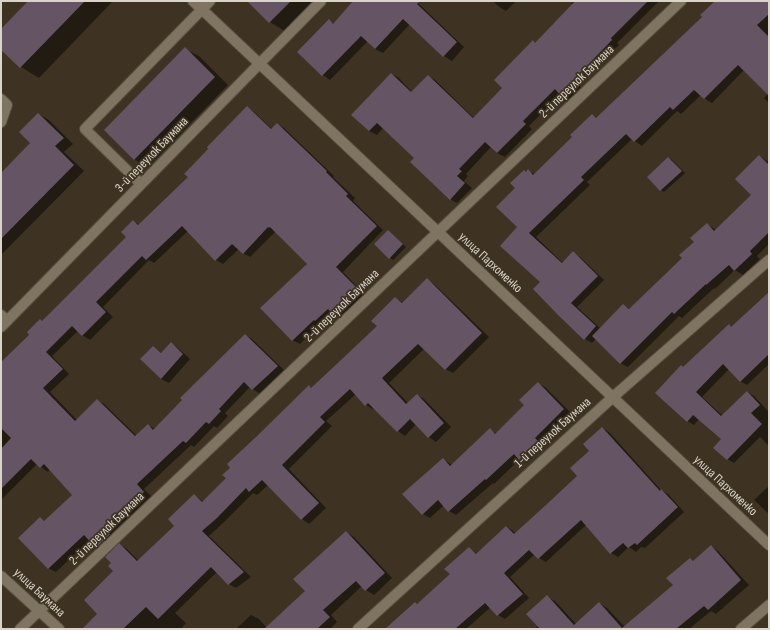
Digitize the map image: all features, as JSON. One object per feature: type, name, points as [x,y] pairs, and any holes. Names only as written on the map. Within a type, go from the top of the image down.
[{"type":"street","name":"улица Пархоменко","points":[[193,1],[769,545]]},
{"type":"street","points":[[141,184],[85,129],[210,1]]},
{"type":"street","name":"3-й переулок Баумана","points":[[3,321],[141,184],[321,1]]},
{"type":"street","name":"2-й переулок Баумана","points":[[20,629],[681,1]]},
{"type":"street","points":[[1,100],[7,105],[1,122]]},
{"type":"street","name":"1-й переулок Баумана","points":[[358,629],[613,397],[769,260]]},
{"type":"street","name":"улица Баумана","points":[[1,576],[59,629]]},
{"type":"street","points":[[740,629],[769,605]]},
{"type":"building","points":[[28,1],[85,1],[20,68],[1,50],[1,29]]},
{"type":"building","points":[[247,1],[291,1],[269,23]]},
{"type":"building","points":[[353,1],[420,1],[417,4],[457,42],[443,57],[403,19],[375,49],[361,36],[322,76],[297,52],[329,19],[333,24]]},
{"type":"building","points":[[575,1],[648,1],[611,38],[612,40],[573,80],[575,82],[561,96],[555,89],[523,121],[526,124],[497,153],[485,142],[459,169],[462,171],[457,176],[465,183],[450,200],[410,162],[414,158],[377,123],[369,131],[351,115],[391,73],[411,92],[428,75],[473,118],[502,88],[494,80],[533,40],[535,43]]},
{"type":"building","points":[[715,1],[769,1],[769,14],[757,25],[769,37],[769,96],[738,65],[704,99],[694,90],[673,110],[670,107],[634,142],[626,134],[581,177],[584,180],[529,233],[562,263],[573,251],[598,276],[571,303],[596,326],[584,340],[533,289],[540,282],[500,246],[517,227],[496,207],[515,188],[510,183],[524,170],[526,172],[528,169],[533,175],[572,137],[570,135],[592,114],[596,118],[702,17],[700,15]]},
{"type":"building","points":[[185,47],[215,77],[134,160],[104,130]]},
{"type":"building","points":[[247,106],[271,129],[277,123],[327,171],[326,172],[348,194],[346,196],[377,226],[336,267],[359,290],[333,314],[328,309],[292,341],[260,308],[307,264],[270,227],[268,227],[243,254],[232,244],[215,261],[182,226],[146,260],[142,256],[96,302],[106,312],[82,336],[72,326],[46,352],[63,369],[43,388],[75,421],[97,399],[135,436],[148,424],[153,430],[182,400],[180,398],[245,334],[278,366],[252,390],[244,382],[219,409],[221,411],[209,424],[206,422],[186,443],[183,441],[137,484],[144,492],[105,529],[110,534],[96,548],[84,535],[48,569],[18,538],[40,517],[44,521],[72,495],[44,464],[40,468],[31,459],[1,489],[1,449],[11,438],[1,428],[1,362],[29,335],[27,332],[40,319],[42,321],[126,237],[121,232],[133,220],[138,225],[188,177],[184,174],[208,149],[207,147]]},
{"type":"building","points":[[38,113],[64,138],[55,146],[74,165],[1,239],[1,173],[30,143],[19,132]]},
{"type":"building","points":[[759,155],[769,165],[769,232],[750,251],[752,254],[734,271],[729,265],[674,314],[672,312],[620,364],[592,336],[623,304],[629,309],[682,258],[679,255],[694,242],[690,238],[707,223],[714,231],[751,195],[735,179]]},
{"type":"building","points":[[668,157],[682,171],[660,191],[647,177]]},
{"type":"building","points":[[388,230],[403,244],[389,259],[374,244]]},
{"type":"building","points":[[427,278],[482,333],[445,370],[418,344],[382,378],[406,404],[417,394],[444,423],[428,438],[410,419],[397,432],[368,403],[365,406],[350,389],[320,417],[325,422],[282,465],[319,503],[301,520],[262,480],[249,492],[246,488],[202,531],[244,572],[228,585],[211,567],[158,619],[146,607],[123,629],[82,629],[97,614],[84,600],[113,571],[108,566],[111,563],[105,557],[119,543],[137,561],[174,526],[168,519],[194,494],[202,502],[226,478],[222,475],[230,468],[227,464],[309,385],[311,388],[377,326],[371,321],[395,297],[402,303]]},
{"type":"building","points":[[769,292],[769,354],[740,382],[723,364],[696,392],[721,416],[747,391],[760,405],[751,413],[762,424],[727,460],[713,448],[721,439],[693,415],[687,422],[655,393],[681,365],[683,367],[729,324],[731,327]]},
{"type":"building","points":[[171,342],[183,354],[161,379],[140,359],[153,346],[161,353]]},
{"type":"building","points":[[538,382],[564,409],[535,438],[539,442],[519,460],[514,454],[448,512],[438,500],[422,515],[402,494],[443,458],[450,466],[490,428],[495,434],[524,405],[519,400]]},
{"type":"building","points":[[602,427],[660,491],[661,489],[678,507],[637,545],[635,543],[628,548],[623,543],[610,554],[581,520],[538,559],[529,550],[504,573],[523,594],[497,616],[485,603],[455,629],[385,629],[415,602],[417,604],[450,574],[444,569],[469,547],[476,554],[506,526],[514,534],[547,504],[577,476],[570,468],[589,451],[583,444]]},
{"type":"building","points":[[346,531],[385,573],[365,591],[356,581],[323,610],[330,617],[317,629],[264,629],[305,591],[293,579]]},
{"type":"building","points":[[711,545],[741,580],[708,610],[704,606],[676,629],[540,629],[526,614],[547,595],[574,625],[599,602],[622,628],[673,585],[666,578],[690,558],[693,561]]}]
